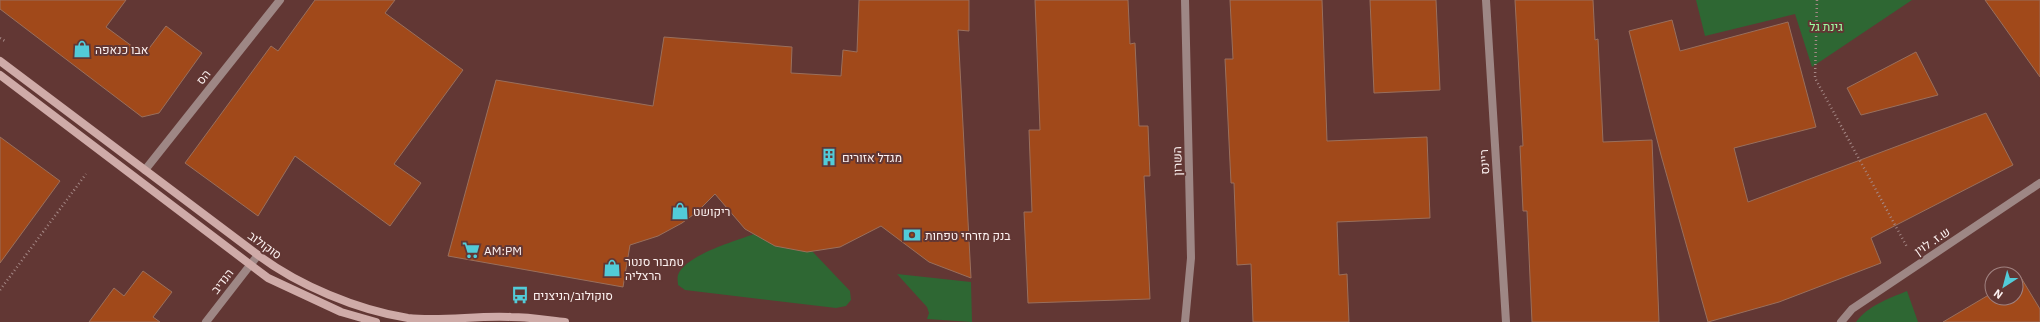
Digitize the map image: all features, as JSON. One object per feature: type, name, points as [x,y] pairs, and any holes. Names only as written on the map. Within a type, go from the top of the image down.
[{"type":"street","name":"הס","points":[[145,170],[280,0]]},
{"type":"street","name":"השרון","points":[[1185,0],[1191,258],[1185,322]]},
{"type":"street","name":"ריינס","points":[[1486,0],[1506,322]]},
{"type":"street","name":"סוקולוב","points":[[0,61],[258,255],[276,268],[296,279],[369,309],[408,318],[510,316],[565,322]]},
{"type":"street","name":"סוקולוב","points":[[0,75],[268,278],[341,312],[376,322]]},
{"type":"street","name":"ש.ז. לוין","points":[[1841,322],[1852,308],[2040,183]]},
{"type":"street","name":"הנדיב","points":[[206,322],[258,255]]},
{"type":"path","points":[[1817,0],[1815,78],[1917,265]]},
{"type":"path","points":[[0,290],[86,174]]},
{"type":"green space","name":"גינת גל","points":[[1696,0],[1912,0],[1812,67],[1795,14],[1705,36]]},
{"type":"green space","points":[[754,234],[812,251],[850,291],[851,300],[846,306],[836,308],[685,290],[678,285],[678,275],[690,261],[700,255]]},
{"type":"green space","points":[[897,274],[971,282],[972,322],[927,319],[929,313],[927,307]]},
{"type":"green space","points":[[1907,291],[1918,322],[1856,322],[1873,307]]},
{"type":"building","points":[[0,0],[126,0],[106,27],[144,55],[166,26],[202,53],[159,113],[142,117],[0,9]]},
{"type":"building","points":[[315,0],[395,0],[385,13],[463,70],[394,164],[421,183],[390,226],[295,156],[258,216],[185,163],[271,46],[278,51]]},
{"type":"building","points":[[859,0],[969,0],[969,31],[958,30],[971,278],[929,262],[881,226],[840,247],[807,252],[775,246],[745,229],[715,194],[697,212],[682,223],[658,236],[630,245],[623,287],[448,256],[496,80],[653,106],[664,37],[792,47],[791,73],[841,76],[843,50],[857,52]]},
{"type":"building","points":[[1035,0],[1128,0],[1130,44],[1135,43],[1139,126],[1148,126],[1150,176],[1144,176],[1150,299],[1028,303],[1024,212],[1032,212],[1029,130],[1040,130]]},
{"type":"building","points":[[1230,0],[1322,0],[1327,141],[1427,137],[1430,218],[1337,222],[1339,275],[1347,274],[1349,322],[1253,322],[1251,264],[1237,265],[1234,183],[1231,183],[1225,59],[1233,59]]},
{"type":"building","points":[[1370,0],[1436,0],[1440,90],[1374,93]]},
{"type":"building","points":[[1515,0],[1593,0],[1595,40],[1598,39],[1603,142],[1652,140],[1659,322],[1532,322],[1527,211],[1523,211],[1520,146],[1523,146]]},
{"type":"building","points":[[1985,0],[2040,0],[2040,77]]},
{"type":"building","points":[[1672,20],[1680,51],[1788,22],[1816,127],[1734,148],[1748,202],[1986,113],[2013,165],[1871,238],[1881,263],[1779,302],[1708,322],[1661,155],[1629,31]]},
{"type":"building","points":[[1916,52],[1938,95],[1861,115],[1847,88]]},
{"type":"building","points":[[0,137],[60,181],[0,263]]},
{"type":"building","points":[[143,271],[172,292],[153,317],[160,322],[89,322],[114,288],[124,296]]},
{"type":"building","points":[[2024,283],[2040,309],[2040,322],[1943,322],[1984,298],[1984,306],[2024,306]]},
{"type":"place","name":"אבו כנאפה","points":[[82,49]]},
{"type":"place","name":"מגדל אזורים","points":[[829,157]]},
{"type":"place","name":"ריקושט","points":[[680,211]]},
{"type":"place","name":"בנק מזרחי טפחות","points":[[912,235]]},
{"type":"place","name":"AM:PM","points":[[471,250]]},
{"type":"place","name":"טמבור סנטר הרצליה","points":[[612,268]]},
{"type":"place","name":"סוקולוב/הניצנים","points":[[520,295]]}]
